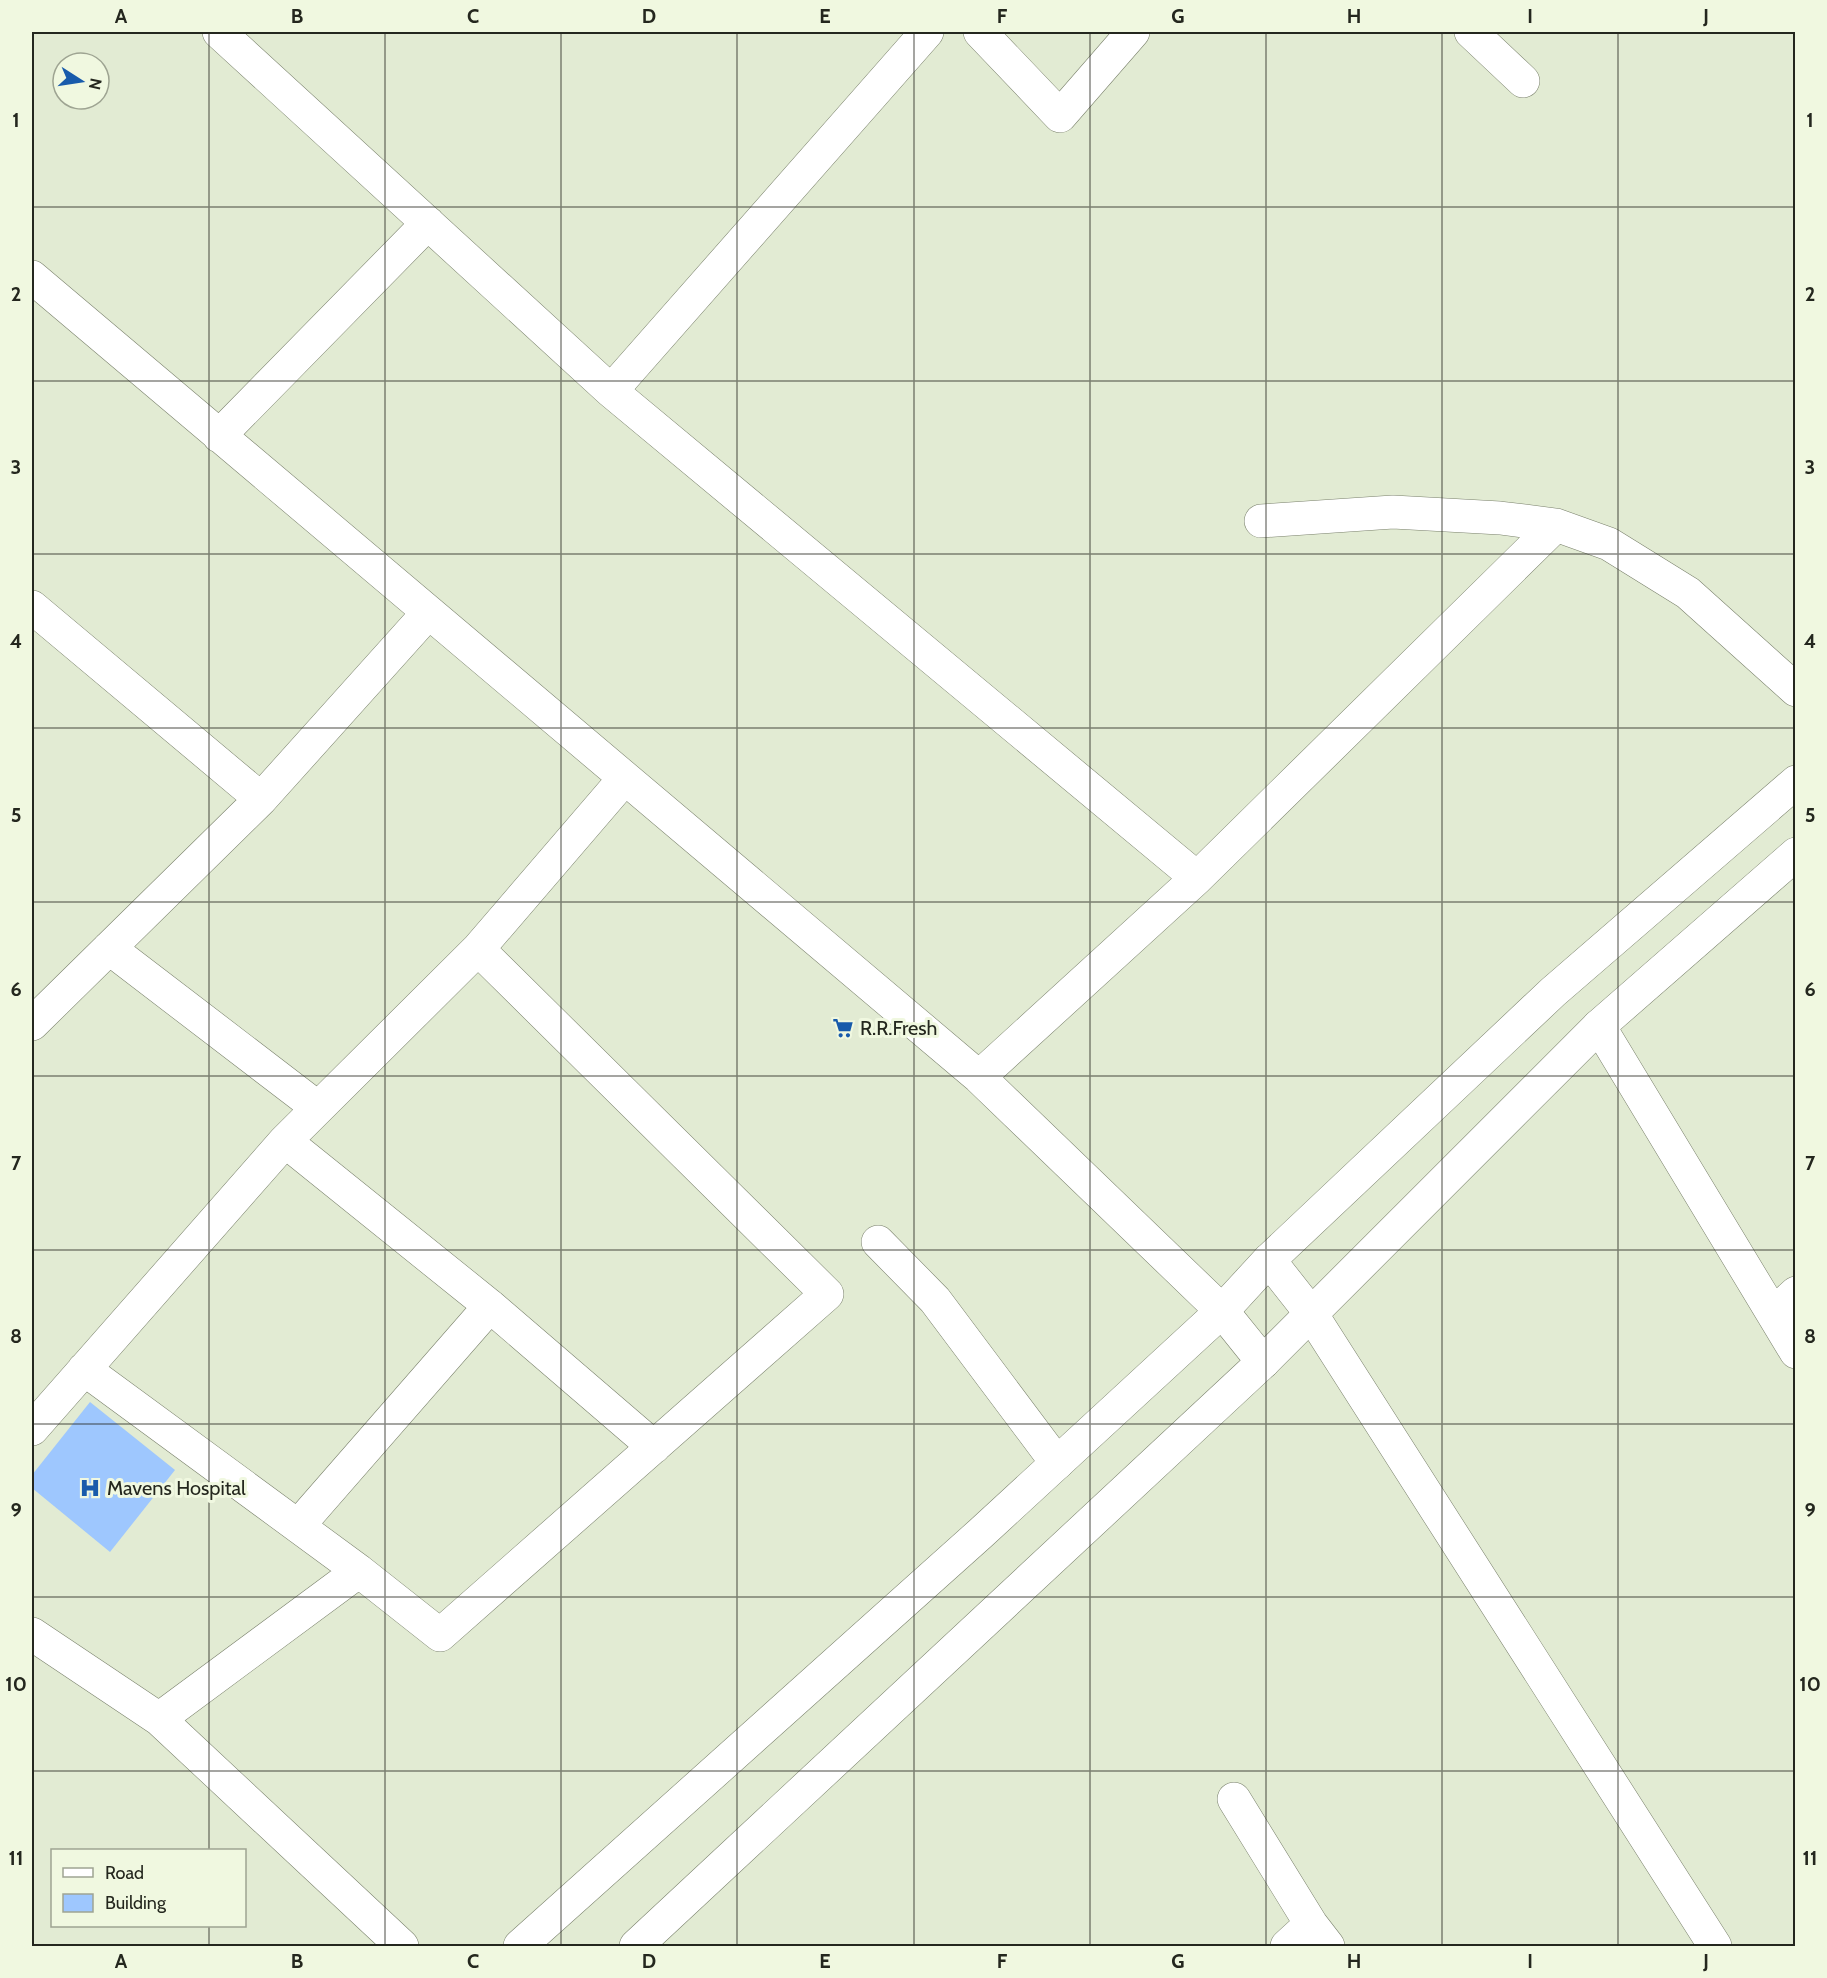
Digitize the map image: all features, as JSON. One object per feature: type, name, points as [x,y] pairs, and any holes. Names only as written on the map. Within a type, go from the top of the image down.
[{"type":"street","points":[[220,32],[610,391],[1197,878]]},
{"type":"street","points":[[610,391],[927,32]]},
{"type":"street","points":[[980,32],[1060,116],[1133,32]]},
{"type":"street","points":[[1471,32],[1523,81]]},
{"type":"street","points":[[219,435],[428,223]]},
{"type":"street","points":[[32,277],[978,1077],[1222,1311],[1263,1362]]},
{"type":"street","points":[[1261,521],[1393,512],[1500,518],[1556,525],[1609,544],[1688,593],[1796,690]]},
{"type":"street","points":[[978,1077],[1197,878],[1556,525]]},
{"type":"street","points":[[32,607],[261,799]]},
{"type":"street","points":[[32,1024],[261,799],[428,613]]},
{"type":"street","points":[[32,1429],[285,1141],[478,949],[624,779]]},
{"type":"street","points":[[520,1947],[1057,1463],[1222,1311],[1269,1260],[1552,992],[1796,782]]},
{"type":"street","points":[[636,1947],[1263,1362],[1310,1312],[1599,1026],[1796,854]]},
{"type":"street","points":[[109,948],[318,1108]]},
{"type":"street","points":[[84,1369],[359,1571],[440,1635],[827,1294],[478,949]]},
{"type":"street","points":[[1599,1026],[1784,1304],[1796,1352]]},
{"type":"street","points":[[285,1141],[490,1306],[654,1447]]},
{"type":"street","points":[[878,1242],[934,1300],[1057,1463]]},
{"type":"street","points":[[1269,1260],[1310,1312],[1715,1947]]},
{"type":"street","points":[[298,1526],[490,1306]]},
{"type":"street","points":[[159,1719],[359,1571]]},
{"type":"street","points":[[32,1634],[159,1719],[402,1947]]},
{"type":"street","points":[[1234,1799],[1320,1935],[1287,1947]]},
{"type":"building","points":[[90,1402],[175,1470],[110,1552],[32,1488],[32,1475]]},
{"type":"place","name":"R.R.Fresh","points":[[843,1028]]},
{"type":"place","name":"Mavens Hospital","points":[[90,1488]]}]
